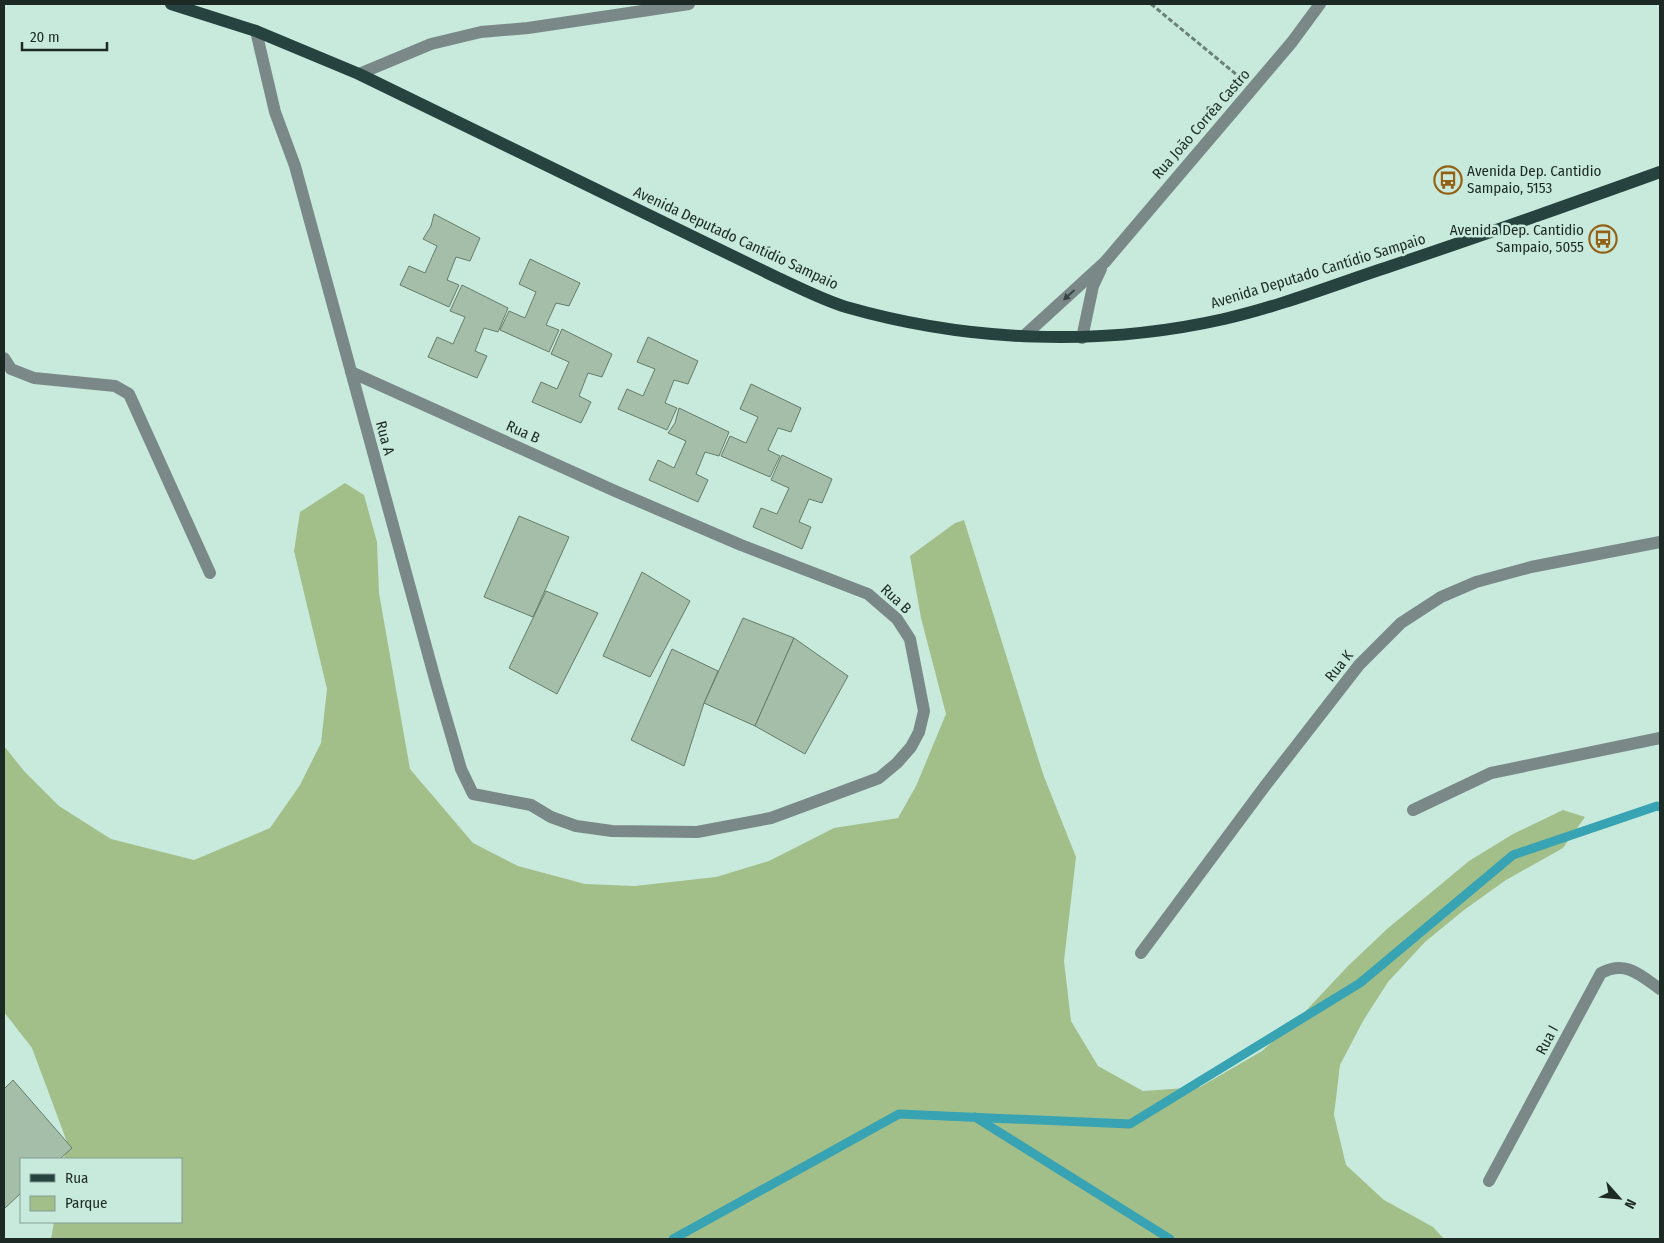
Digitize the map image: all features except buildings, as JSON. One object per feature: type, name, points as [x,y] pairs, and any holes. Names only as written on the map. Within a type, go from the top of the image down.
[{"type":"main road","name":"Avenida Deputado Cantídio Sampaio","points":[[171,4],[256,32],[359,74],[769,274],[844,306],[905,322],[995,334],[1082,338],[1180,328],[1225,319],[1277,304],[1511,226],[1660,172]]},
{"type":"street","points":[[359,74],[431,44],[481,32],[528,28],[689,4]]},
{"type":"street","name":"Rua João Corrêa Castro","points":[[1024,336],[1105,262],[1292,42],[1320,4]]},
{"type":"street","name":"Rua A","points":[[256,32],[275,112],[295,166],[461,769],[473,794],[531,805]]},
{"type":"street","name":"Rua João Corrêa Castro","points":[[1082,338],[1093,286],[1105,262]]},
{"type":"street","points":[[4,358],[11,369],[34,378],[115,386],[129,394],[210,573]]},
{"type":"street","name":"Rua B","points":[[351,372],[614,491],[741,545],[868,594],[897,619],[910,639],[924,710],[919,732],[911,747],[897,763],[879,778],[771,818],[697,832],[612,831],[576,826],[551,817],[531,805]]},
{"type":"street","name":"Rua K","points":[[1141,953],[1359,664],[1401,623],[1441,597],[1476,582],[1531,567],[1660,542]]},
{"type":"street","points":[[1413,810],[1491,773],[1660,738]]},
{"type":"street","name":"Rua I","points":[[1489,1181],[1601,974],[1611,968],[1622,967],[1634,971],[1660,989]]},
{"type":"path","points":[[1151,4],[1253,88]]},
{"type":"green space","points":[[345,483],[364,495],[377,542],[379,593],[410,769],[473,843],[518,866],[585,884],[635,886],[716,877],[769,861],[834,828],[898,818],[916,786],[946,714],[921,618],[910,556],[955,523],[964,520],[1043,774],[1076,857],[1064,961],[1071,1021],[1098,1066],[1143,1091],[1200,1087],[1262,1051],[1300,1017],[1348,966],[1387,929],[1469,861],[1513,834],[1563,810],[1585,817],[1563,848],[1506,880],[1464,910],[1425,942],[1388,982],[1363,1021],[1340,1065],[1334,1115],[1346,1165],[1384,1200],[1433,1227],[1444,1239],[51,1239],[54,1223],[182,1223],[182,1158],[64,1158],[67,1142],[32,1048],[4,1012],[4,746],[24,771],[59,806],[111,839],[194,860],[270,828],[300,785],[321,743],[327,689],[294,551],[300,512]]},
{"type":"waterway","points":[[673,1239],[899,1114],[1130,1124],[1360,983],[1513,855],[1657,806],[1660,807]]},
{"type":"waterway","points":[[975,1117],[1170,1239]]},
{"type":"place","name":"Avenida Dep. Cantidio Sampaio, 5153","points":[[1448,180]]},
{"type":"place","name":"Avenida Dep. Cantidio Sampaio, 5055","points":[[1603,239]]}]
